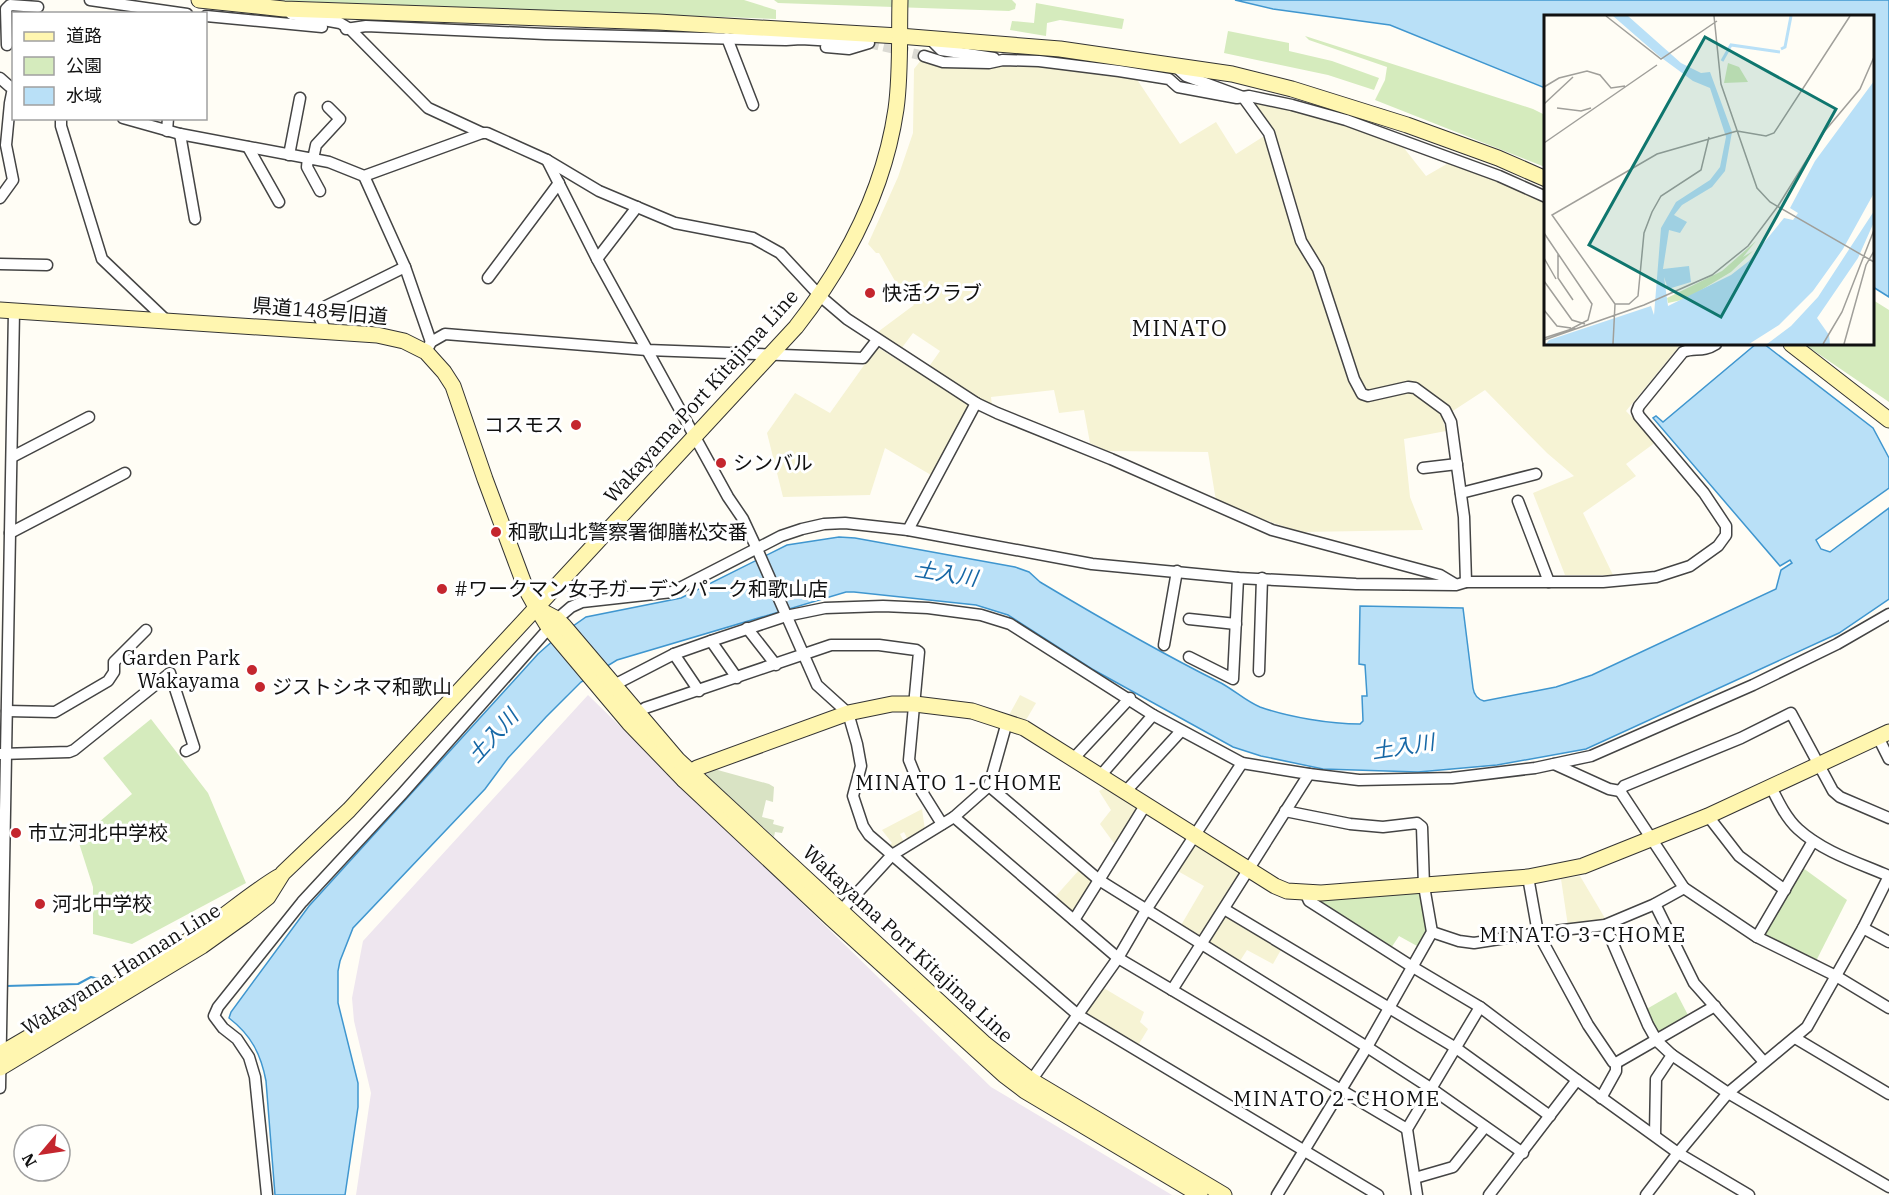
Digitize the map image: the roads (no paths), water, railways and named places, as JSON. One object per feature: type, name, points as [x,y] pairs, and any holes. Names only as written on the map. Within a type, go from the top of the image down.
[{"type":"main road","points":[[199,0],[284,9],[658,22],[866,38],[899,36],[1026,45],[1232,74],[1340,103],[1498,158],[1544,179]]},
{"type":"main road","points":[[899,36],[900,0]]},
{"type":"main road","name":"Wakayama Port Kitajima Line","points":[[536,608],[770,356],[820,296],[849,250],[876,190],[887,157],[896,108],[899,36]]},
{"type":"main road","name":"県道148号旧道","points":[[7,310],[377,335],[428,347],[453,386],[526,589],[536,608]]},
{"type":"main road","points":[[1792,345],[1889,420]]},
{"type":"main road","points":[[536,608],[605,681]]},
{"type":"main road","name":"Wakayama Hannan Line","points":[[0,1054],[144,970],[195,937],[259,888],[283,873],[349,810],[536,608]]},
{"type":"main road","name":"Wakayama Port Kitajima Line","points":[[605,681],[638,714],[687,776]]},
{"type":"main road","name":"Wakayama Port Kitajima Line","points":[[605,681],[637,732],[837,915],[985,1044],[1028,1085],[1200,1195]]},
{"type":"main road","points":[[687,776],[697,768],[848,713],[892,704],[915,704],[972,711],[1024,728],[1275,886],[1287,891],[1321,893],[1528,877],[1583,866],[1708,816],[1884,734]]},
{"type":"main road","name":"Wakayama Hannan Line","points":[[0,1068],[202,946],[268,897],[283,873]]},
{"type":"main road","name":"Wakayama Port Kitajima Line","points":[[1028,1085],[1224,1195]]},
{"type":"street","points":[[90,0],[116,9],[159,12]]},
{"type":"street","points":[[7,45],[6,9],[10,5],[38,7]]},
{"type":"street","points":[[284,9],[293,16],[340,23],[350,29],[428,108],[547,160],[599,191],[675,223],[753,238],[780,253],[820,296],[847,320],[976,403],[1272,530],[1440,575],[1461,583]]},
{"type":"street","points":[[207,16],[350,29],[366,26],[545,34],[852,42],[866,38]]},
{"type":"street","points":[[727,38],[753,105]]},
{"type":"street","points":[[930,39],[941,50],[1003,60],[1039,61],[1169,79],[1178,87],[1238,98],[1249,96],[1292,105],[1346,120],[1499,176],[1544,197]]},
{"type":"street","points":[[924,56],[944,62],[989,63],[1003,60]]},
{"type":"street","points":[[1174,65],[1186,76],[1243,97],[1269,133],[1301,240],[1318,269],[1362,394],[1368,396],[1408,387],[1415,388],[1445,410],[1451,422],[1461,493],[1461,583]]},
{"type":"street","points":[[0,78],[12,88]]},
{"type":"street","points":[[0,198],[13,180],[3,149],[12,93]]},
{"type":"street","points":[[289,155],[300,98]]},
{"type":"street","points":[[320,191],[307,167],[316,145],[340,119],[328,106]]},
{"type":"street","points":[[61,120],[102,259],[166,320]]},
{"type":"street","points":[[130,120],[180,134],[329,162],[364,176],[482,133]]},
{"type":"street","points":[[167,131],[168,120]]},
{"type":"street","points":[[180,134],[195,219]]},
{"type":"street","points":[[248,147],[279,202]]},
{"type":"street","points":[[547,160],[597,259],[743,519],[817,685],[848,713],[861,766],[853,796],[863,826],[870,836],[1078,1015],[1378,1195]]},
{"type":"street","points":[[364,176],[405,267],[428,347],[445,334],[647,350],[863,358],[877,340]]},
{"type":"street","points":[[488,278],[559,183]]},
{"type":"street","points":[[597,259],[637,207]]},
{"type":"street","points":[[0,264],[47,266]]},
{"type":"street","points":[[326,331],[316,311],[405,267]]},
{"type":"street","points":[[0,1088],[3,753],[7,711],[4,623],[5,561],[10,533],[12,457],[7,310]]},
{"type":"street","points":[[267,1195],[255,1077],[249,1057],[237,1040],[223,1028],[214,1016],[218,1007],[302,902],[556,627],[571,607],[582,602],[672,592],[758,551],[781,536],[824,524],[845,523],[908,530],[1092,564],[1238,578],[1356,584],[1603,582],[1674,573],[1690,566],[1718,546],[1726,536],[1726,526],[1704,493],[1637,411],[1683,352],[1711,345]]},
{"type":"street","points":[[908,530],[976,403]]},
{"type":"street","points":[[12,457],[89,417]]},
{"type":"street","points":[[1423,468],[1456,464]]},
{"type":"street","points":[[10,533],[125,473]]},
{"type":"street","points":[[1461,493],[1536,474]]},
{"type":"street","points":[[1518,501],[1549,582]]},
{"type":"street","points":[[1164,645],[1177,571]]},
{"type":"street","points":[[1189,657],[1233,679],[1238,578]]},
{"type":"street","points":[[1259,671],[1262,578]]},
{"type":"street","points":[[605,681],[785,614],[825,608],[883,606],[928,608],[981,615],[1010,624],[1154,715],[1242,763],[1359,780],[1441,778],[1490,774],[1591,756],[1743,689],[1837,644],[1889,614]]},
{"type":"street","points":[[1189,619],[1236,624]]},
{"type":"street","points":[[747,628],[776,665]]},
{"type":"street","points":[[7,711],[55,712],[108,681],[114,672],[114,662],[146,630]]},
{"type":"street","points":[[711,641],[737,678]]},
{"type":"street","points":[[638,714],[645,708],[831,645],[879,645],[916,650],[919,652],[909,760],[922,792],[942,824]]},
{"type":"street","points":[[674,654],[699,691]]},
{"type":"street","points":[[3,753],[74,750],[170,673],[194,747],[186,751]]},
{"type":"street","points":[[1074,758],[1130,698]]},
{"type":"street","points":[[1620,791],[1624,786],[1742,738],[1791,713],[1833,791],[1840,797],[1889,818]]},
{"type":"street","points":[[1101,775],[1154,715]]},
{"type":"street","points":[[837,915],[892,855],[954,817],[989,786],[1007,722]]},
{"type":"street","points":[[1126,791],[1181,731]]},
{"type":"street","points":[[1884,734],[1889,759]]},
{"type":"street","points":[[1028,1085],[1118,958],[1193,835],[1242,763]]},
{"type":"street","points":[[1554,764],[1609,789],[1620,791],[1654,839],[1684,888],[1757,937],[1836,976],[1889,1008]]},
{"type":"street","points":[[1172,990],[1309,774]]},
{"type":"street","points":[[989,786],[1099,879],[1432,1089],[1523,1154]]},
{"type":"street","points":[[1646,1195],[1728,1093],[1807,1026],[1863,928],[1889,876],[1813,841],[1797,829],[1771,787]]},
{"type":"street","points":[[1074,920],[1146,804]]},
{"type":"street","points":[[1277,1195],[1367,1047],[1432,932],[1424,886],[1422,827],[1417,823],[1383,827],[1350,824],[1285,811]]},
{"type":"street","points":[[1708,816],[1739,856],[1785,890]]},
{"type":"street","points":[[954,817],[1118,958],[1407,1130]]},
{"type":"street","points":[[1757,937],[1813,841]]},
{"type":"street","points":[[1528,877],[1538,933],[1588,1025],[1612,1062],[1616,1063]]},
{"type":"street","points":[[1432,932],[1459,941],[1474,943],[1605,925],[1655,904],[1684,888]]},
{"type":"street","points":[[1305,892],[1309,901],[1480,1007],[1678,1153],[1749,1195]]},
{"type":"street","points":[[1655,904],[1694,983],[1764,1062]]},
{"type":"street","points":[[1224,909],[1456,1048],[1550,1116]]},
{"type":"street","points":[[1605,925],[1656,1041],[1672,1055],[1728,1093],[1889,1187]]},
{"type":"street","points":[[1863,928],[1889,942]]},
{"type":"street","points":[[1616,1063],[1715,1006]]},
{"type":"street","points":[[1417,1195],[1407,1130],[1480,1007]]},
{"type":"street","points":[[1795,1038],[1889,1094]]},
{"type":"street","points":[[1655,1135],[1656,1079],[1672,1055]]},
{"type":"street","points":[[1601,1098],[1616,1071],[1616,1063]]},
{"type":"street","points":[[1489,1195],[1523,1154],[1577,1080]]},
{"type":"street","points":[[1415,1178],[1453,1167],[1485,1127]]},
{"type":"water","points":[[1235,0],[1889,0],[1889,297],[1874,288],[1874,15],[1544,15],[1544,88],[1390,25],[1273,9]]},
{"type":"water","name":"土入川","points":[[1755,345],[1765,345],[1873,428],[1889,458],[1889,488],[1816,540],[1821,549],[1830,552],[1889,508],[1889,599],[1839,633],[1586,749],[1497,765],[1418,772],[1323,769],[1261,756],[1233,747],[1092,669],[1008,615],[976,605],[854,592],[846,592],[617,660],[581,682],[546,717],[508,758],[485,789],[353,928],[338,971],[338,1003],[358,1083],[358,1107],[345,1195],[275,1195],[264,1071],[249,1038],[229,1018],[231,1012],[309,906],[538,654],[586,617],[681,598],[787,545],[839,537],[855,538],[1015,567],[1029,572],[1040,582],[1085,609],[1221,683],[1255,705],[1296,717],[1360,724],[1363,721],[1362,696],[1367,696],[1365,665],[1359,664],[1360,606],[1463,608],[1473,690],[1476,696],[1484,701],[1556,687],[1592,675],[1776,589],[1781,570],[1792,563],[1790,560],[1780,566],[1653,418],[1656,416],[1663,422]]},
{"type":"waterway","points":[[6,986],[78,984],[91,977],[107,981]]},
{"type":"tunnel","points":[[869,43],[924,56]]},
{"type":"place","name":"快活クラブ","points":[[870,293]]},
{"type":"place","name":"コスモス","points":[[576,425]]},
{"type":"place","name":"シンバル","points":[[721,463]]},
{"type":"place","name":"和歌山北警察署御膳松交番","points":[[496,532]]},
{"type":"place","name":"#ワークマン女子ガーデンパーク和歌山店","points":[[442,589]]},
{"type":"place","name":"Garden Park Wakayama","points":[[252,670]]},
{"type":"place","name":"ジストシネマ和歌山","points":[[260,687]]},
{"type":"place","name":"市立河北中学校","points":[[16,833]]},
{"type":"place","name":"河北中学校","points":[[40,904]]},
{"type":"district","name":"MINATO","points":[[1180,328]]},
{"type":"district","name":"MINATO 1-CHOME","points":[[959,783]]},
{"type":"district","name":"MINATO 3-CHOME","points":[[1583,935]]},
{"type":"district","name":"MINATO 2-CHOME","points":[[1337,1099]]}]
